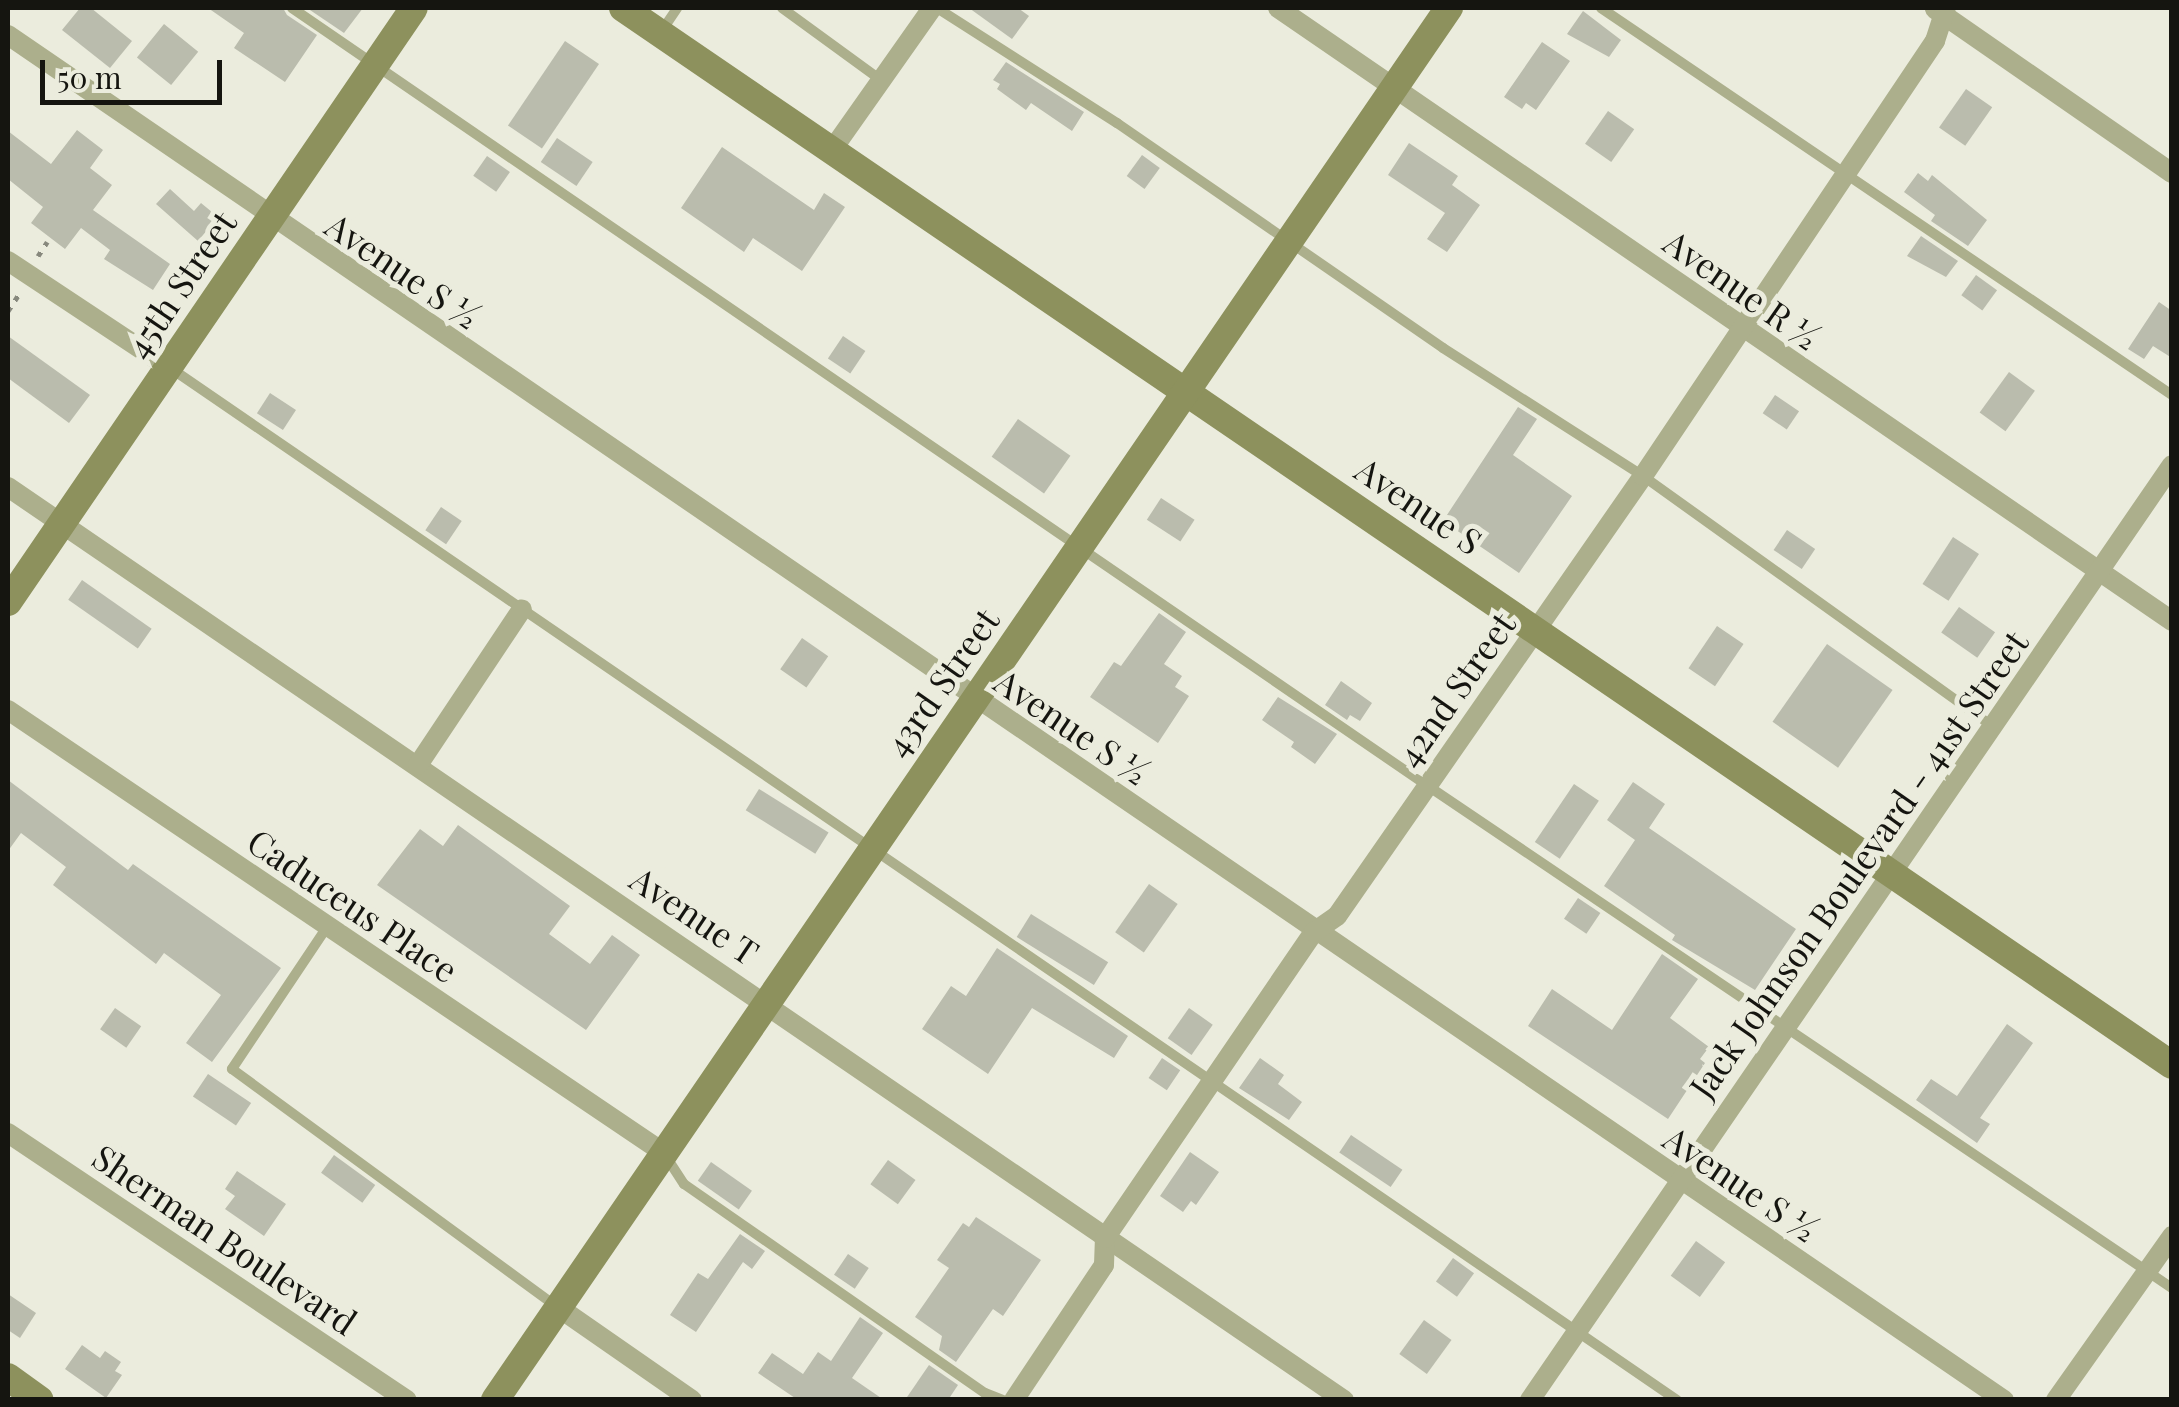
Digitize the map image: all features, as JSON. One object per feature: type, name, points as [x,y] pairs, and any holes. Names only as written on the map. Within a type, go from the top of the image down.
[{"type":"main road","name":"45th Street","points":[[8,602],[414,8]]},
{"type":"main road","name":"Avenue S","points":[[624,8],[2172,1065]]},
{"type":"main road","name":"43rd Street","points":[[495,1400],[1449,8]]},
{"type":"main road","points":[[8,1377],[40,1400]]},
{"type":"street","points":[[832,150],[935,8]]},
{"type":"street","name":"Avenue R ½","points":[[1278,8],[2172,621]]},
{"type":"street","points":[[1940,10],[2172,173]]},
{"type":"street","name":"42nd Street","points":[[1014,1400],[1104,1265],[1105,1238],[1314,932],[1337,916],[1643,476],[1935,41],[1940,10]]},
{"type":"street","name":"Avenue S ½","points":[[8,34],[270,218],[2004,1400]]},
{"type":"street","points":[[8,261],[168,367]]},
{"type":"street","name":"Jack Johnson Boulevard - 41st Street","points":[[1530,1400],[1889,872],[1994,727],[2172,466]]},
{"type":"street","name":"Avenue T","points":[[8,488],[1344,1400]]},
{"type":"street","points":[[418,765],[522,609]]},
{"type":"street","name":"Caduceus Place","points":[[8,710],[664,1152]]},
{"type":"street","name":"Sherman Boulevard","points":[[8,1132],[407,1400]]},
{"type":"street","points":[[2056,1400],[2172,1236]]},
{"type":"street","points":[[558,1308],[692,1400]]},
{"type":"lane","points":[[292,8],[1428,786],[2172,1288]]},
{"type":"lane","points":[[660,33],[677,8]]},
{"type":"lane","points":[[782,8],[882,81]]},
{"type":"lane","points":[[935,8],[1292,241],[1442,348],[1643,476],[1994,727]]},
{"type":"lane","points":[[1601,8],[2172,395]]},
{"type":"lane","points":[[168,367],[1677,1400]]},
{"type":"lane","points":[[327,927],[232,1069],[558,1308]]},
{"type":"lane","points":[[664,1152],[684,1184],[986,1393],[1003,1400]]},
{"type":"building","points":[[80,8],[91,8],[132,41],[110,68],[62,30]]},
{"type":"building","points":[[208,8],[283,8],[317,35],[285,82],[234,48],[244,33]]},
{"type":"building","points":[[307,8],[363,8],[344,33]]},
{"type":"building","points":[[969,8],[1018,8],[1029,16],[1012,39]]},
{"type":"building","points":[[1583,11],[1621,40],[1609,57],[1567,34]]},
{"type":"building","points":[[164,24],[198,52],[171,85],[137,57]]},
{"type":"building","points":[[565,41],[599,64],[542,148],[508,126]]},
{"type":"building","points":[[1542,42],[1570,61],[1536,110],[1526,103],[1522,109],[1504,97]]},
{"type":"building","points":[[1006,62],[1084,112],[1072,131],[1031,103],[1026,110],[997,89],[1000,84],[993,80]]},
{"type":"building","points":[[1966,89],[1992,107],[1965,146],[1939,128]]},
{"type":"building","points":[[1608,111],[1634,129],[1611,162],[1585,144]]},
{"type":"building","points":[[77,130],[103,150],[90,168],[112,185],[93,210],[170,264],[153,290],[104,259],[110,250],[81,228],[65,249],[31,223],[43,207],[8,179],[8,131],[51,164]]},
{"type":"building","points":[[557,138],[593,162],[576,186],[541,162]]},
{"type":"building","points":[[1409,143],[1458,176],[1452,185],[1480,205],[1447,252],[1427,239],[1445,213],[1388,175]]},
{"type":"building","points":[[722,147],[814,210],[824,193],[845,207],[802,271],[753,238],[744,252],[681,208]]},
{"type":"building","points":[[1142,155],[1160,168],[1145,189],[1127,176]]},
{"type":"building","points":[[487,156],[510,172],[496,192],[473,176]]},
{"type":"building","points":[[1918,173],[1928,181],[1932,175],[1987,220],[1968,246],[1931,221],[1935,215],[1904,192]]},
{"type":"building","points":[[170,189],[194,211],[201,203],[218,217],[198,241],[156,204]]},
{"type":"building","points":[[1921,236],[1958,261],[1946,277],[1907,256]]},
{"type":"building","points":[[1976,275],[1997,290],[1982,311],[1961,295]]},
{"type":"building","points":[[2159,302],[2172,311],[2172,358],[2153,346],[2144,359],[2128,349]]},
{"type":"building","points":[[8,336],[90,395],[69,423],[8,378]]},
{"type":"building","points":[[843,336],[865,351],[850,373],[828,358]]},
{"type":"building","points":[[2009,372],[2035,391],[2005,431],[1980,412]]},
{"type":"building","points":[[270,393],[296,410],[283,430],[257,413]]},
{"type":"building","points":[[1775,395],[1799,411],[1787,429],[1763,413]]},
{"type":"building","points":[[1518,407],[1537,419],[1513,455],[1572,496],[1519,573],[1443,521]]},
{"type":"building","points":[[1018,419],[1070,456],[1044,493],[992,457]]},
{"type":"building","points":[[1161,498],[1195,520],[1180,542],[1147,520]]},
{"type":"building","points":[[441,507],[462,521],[446,544],[425,530]]},
{"type":"building","points":[[1787,530],[1815,549],[1802,569],[1774,550]]},
{"type":"building","points":[[1953,537],[1979,554],[1948,601],[1923,584]]},
{"type":"building","points":[[82,580],[152,629],[138,648],[68,600]]},
{"type":"building","points":[[1959,607],[1995,632],[1977,658],[1941,632]]},
{"type":"building","points":[[1159,613],[1186,632],[1164,664],[1182,676],[1175,687],[1189,696],[1158,743],[1090,697],[1114,662],[1121,666]]},
{"type":"building","points":[[1717,626],[1744,644],[1715,686],[1688,668]]},
{"type":"building","points":[[802,638],[828,656],[806,687],[780,669]]},
{"type":"building","points":[[1827,644],[1893,690],[1838,768],[1773,722]]},
{"type":"building","points":[[1341,681],[1372,703],[1360,721],[1350,715],[1347,720],[1325,705]]},
{"type":"building","points":[[1278,697],[1337,734],[1315,764],[1291,747],[1294,742],[1262,720]]},
{"type":"building","points":[[8,780],[128,870],[133,864],[281,968],[212,1062],[186,1043],[221,995],[164,953],[156,964],[53,885],[66,867],[21,833],[8,851]]},
{"type":"building","points":[[1633,782],[1665,804],[1649,828],[1796,929],[1755,990],[1672,940],[1675,935],[1604,886],[1635,840],[1607,820]]},
{"type":"building","points":[[1574,784],[1599,801],[1560,859],[1535,842]]},
{"type":"building","points":[[759,789],[829,832],[815,854],[746,810]]},
{"type":"building","points":[[458,825],[570,906],[549,934],[590,964],[612,935],[640,955],[586,1030],[377,885],[420,829],[443,846]]},
{"type":"building","points":[[1149,884],[1178,904],[1144,952],[1115,932]]},
{"type":"building","points":[[1578,898],[1600,913],[1586,934],[1564,919]]},
{"type":"building","points":[[1031,914],[1108,962],[1094,985],[1017,937]]},
{"type":"building","points":[[997,948],[1128,1036],[1114,1058],[1032,1008],[988,1074],[922,1029],[951,986],[966,996]]},
{"type":"building","points":[[1662,954],[1698,979],[1670,1018],[1709,1047],[1700,1059],[1705,1063],[1668,1119],[1528,1026],[1552,989],[1612,1030]]},
{"type":"building","points":[[115,1008],[141,1026],[126,1048],[100,1029]]},
{"type":"building","points":[[1189,1008],[1213,1025],[1192,1055],[1168,1038]]},
{"type":"building","points":[[2007,1024],[2033,1043],[1980,1118],[1990,1124],[1977,1143],[1916,1100],[1931,1079],[1957,1096]]},
{"type":"building","points":[[1162,1058],[1180,1070],[1167,1090],[1149,1078]]},
{"type":"building","points":[[1260,1058],[1284,1075],[1278,1084],[1302,1102],[1289,1120],[1239,1088]]},
{"type":"building","points":[[208,1074],[251,1103],[236,1125],[193,1096]]},
{"type":"building","points":[[1351,1135],[1402,1170],[1391,1187],[1339,1152]]},
{"type":"building","points":[[1190,1152],[1219,1172],[1196,1205],[1191,1201],[1183,1212],[1160,1196]]},
{"type":"building","points":[[334,1155],[375,1185],[362,1203],[321,1173]]},
{"type":"building","points":[[888,1160],[916,1180],[898,1204],[870,1184]]},
{"type":"building","points":[[711,1162],[752,1191],[739,1210],[698,1181]]},
{"type":"building","points":[[237,1171],[286,1204],[264,1236],[225,1209],[235,1196],[225,1189]]},
{"type":"building","points":[[976,1217],[1041,1260],[1003,1316],[993,1309],[956,1362],[939,1350],[942,1336],[915,1317],[949,1268],[937,1260],[963,1223],[969,1227]]},
{"type":"building","points":[[740,1234],[765,1251],[752,1269],[743,1262],[696,1332],[670,1315],[698,1273],[708,1279]]},
{"type":"building","points":[[1696,1241],[1725,1262],[1700,1297],[1671,1276]]},
{"type":"building","points":[[848,1254],[869,1268],[855,1289],[834,1275]]},
{"type":"building","points":[[1453,1258],[1474,1273],[1457,1297],[1436,1281]]},
{"type":"building","points":[[8,1294],[36,1313],[20,1338],[8,1330]]},
{"type":"building","points":[[860,1317],[883,1333],[852,1378],[884,1400],[798,1400],[758,1373],[772,1353],[803,1374],[818,1352],[831,1361]]},
{"type":"building","points":[[1424,1320],[1452,1340],[1427,1374],[1399,1354]]},
{"type":"building","points":[[82,1345],[100,1358],[105,1351],[121,1362],[115,1371],[122,1375],[106,1398],[65,1369]]},
{"type":"building","points":[[929,1365],[958,1385],[948,1400],[905,1400]]}]
